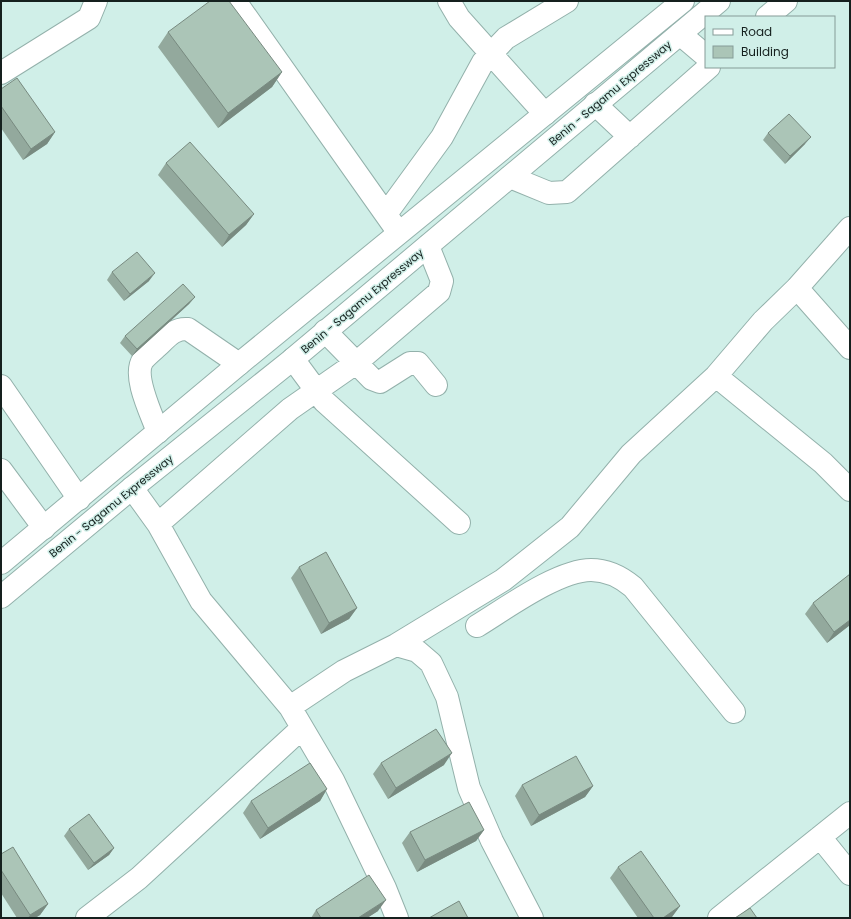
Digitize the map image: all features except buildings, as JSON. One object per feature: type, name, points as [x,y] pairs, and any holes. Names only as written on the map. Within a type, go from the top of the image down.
[{"type":"main road","points":[[1,73],[90,18],[96,1]]},
{"type":"main road","points":[[235,1],[399,233]]},
{"type":"main road","points":[[449,1],[459,18],[492,53],[545,114]]},
{"type":"main road","points":[[386,214],[442,136],[483,62],[506,38],[567,1]]},
{"type":"main road","points":[[1,563],[239,364],[683,1]]},
{"type":"main road","name":"Benin - Sagamu Expressway","points":[[1,597],[132,488],[293,359],[719,1]]},
{"type":"main road","points":[[768,16],[786,1]]},
{"type":"main road","points":[[680,34],[705,55]]},
{"type":"main road","points":[[510,177],[549,193],[567,192],[708,68]]},
{"type":"main road","points":[[595,104],[630,137]]},
{"type":"main road","points":[[290,707],[344,671],[396,645],[503,580],[570,527],[631,454],[716,376],[763,321],[797,288],[850,228]]},
{"type":"main road","points":[[158,524],[290,409],[356,363],[439,292],[442,281],[428,246]]},
{"type":"main road","points":[[797,288],[850,348]]},
{"type":"main road","points":[[158,432],[140,383],[140,372],[142,361],[172,332],[182,328],[188,328],[239,364]]},
{"type":"main road","points":[[325,331],[372,379],[380,382],[410,363],[418,363],[436,384]]},
{"type":"main road","points":[[293,359],[333,410],[459,523]]},
{"type":"main road","points":[[716,376],[823,463],[850,490]]},
{"type":"main road","points":[[1,386],[79,499]]},
{"type":"main road","points":[[1,470],[44,528]]},
{"type":"main road","points":[[132,488],[158,524],[201,601],[290,707],[333,780],[385,888],[397,918]]},
{"type":"main road","points":[[530,559],[546,584]]},
{"type":"main road","points":[[477,626],[546,584],[575,572],[591,570],[620,576],[633,587],[734,712]]},
{"type":"main road","points":[[396,645],[417,650],[431,663],[447,696],[469,788],[492,841],[532,918]]},
{"type":"main road","points":[[87,918],[139,878],[302,728]]},
{"type":"main road","points":[[719,918],[850,812]]},
{"type":"main road","points":[[820,837],[850,874]]}]
